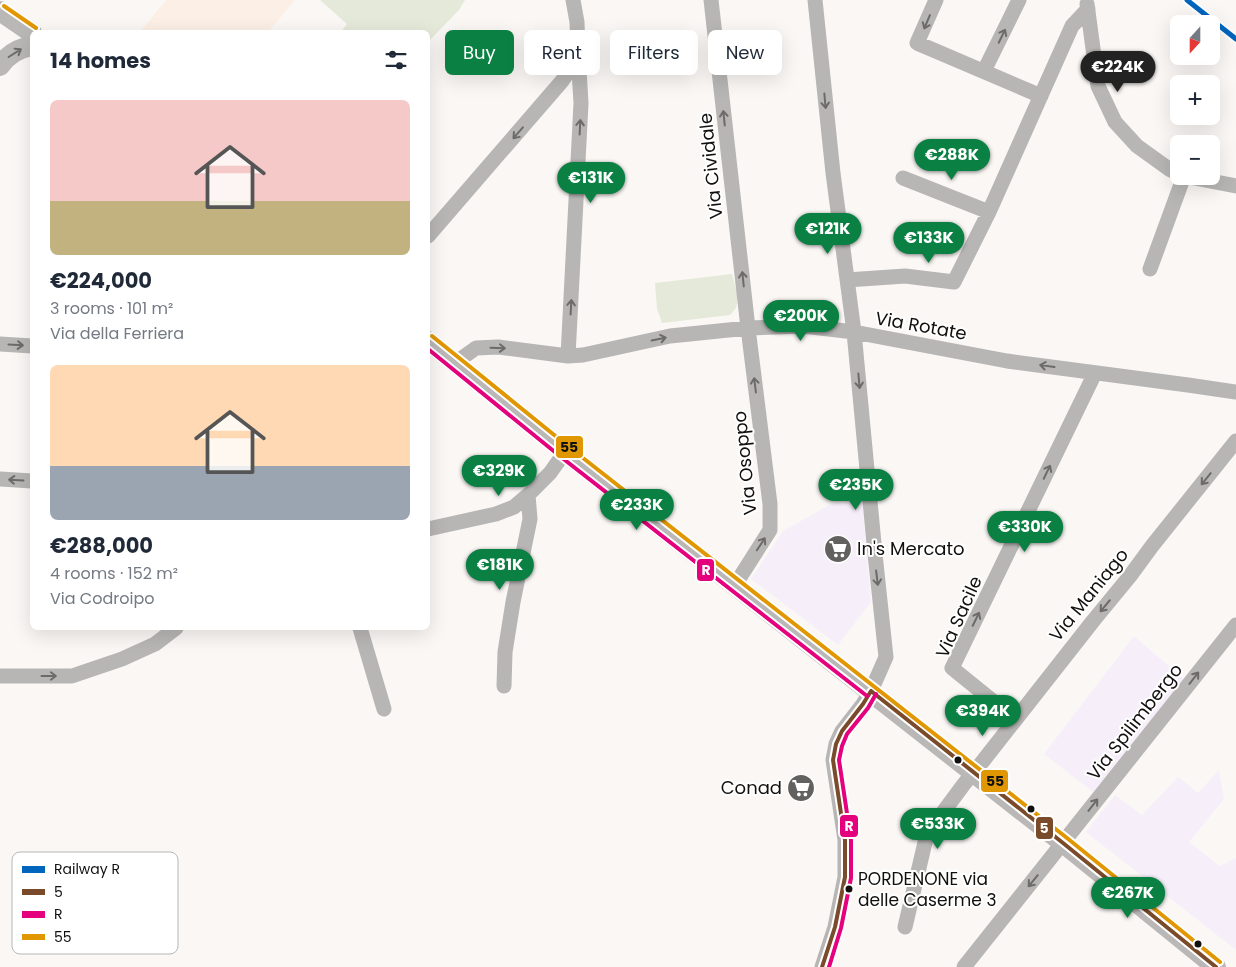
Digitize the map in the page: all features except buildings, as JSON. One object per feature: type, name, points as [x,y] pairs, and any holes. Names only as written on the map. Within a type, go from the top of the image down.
[{"type":"main road","points":[[0,11],[30,32]]},
{"type":"main road","points":[[0,66],[11,53],[30,46]]},
{"type":"main road","points":[[430,343],[565,452],[1063,843],[1216,967]]},
{"type":"street","points":[[573,0],[577,30]]},
{"type":"street","name":"Via Cividale","points":[[711,0],[748,328]]},
{"type":"street","points":[[816,0],[833,173],[854,332],[886,657],[871,691],[842,731],[832,760],[845,840],[846,877],[835,927],[822,967]]},
{"type":"street","points":[[936,0],[917,43],[1041,96]]},
{"type":"street","points":[[984,71],[1019,0]]},
{"type":"street","points":[[847,280],[905,276],[954,282],[989,212],[1072,26],[1087,5]]},
{"type":"street","points":[[1087,5],[1098,86],[1115,122],[1137,146],[1170,170]]},
{"type":"street","points":[[430,234],[567,75]]},
{"type":"street","points":[[568,356],[581,103],[579,75]]},
{"type":"street","points":[[904,178],[989,212]]},
{"type":"street","points":[[1220,183],[1236,186]]},
{"type":"street","points":[[1150,268],[1181,185]]},
{"type":"street","name":"Via Rotate","points":[[454,364],[476,348],[498,347],[568,356],[583,355],[670,336],[748,328],[803,326],[854,332],[1007,361],[1236,392]]},
{"type":"street","name":"Via Osoppo","points":[[735,585],[770,530],[770,504],[748,328]]},
{"type":"street","points":[[0,344],[30,346]]},
{"type":"street","name":"Via Sacile","points":[[1015,720],[952,668],[1095,373]]},
{"type":"street","name":"Via Maniago","points":[[905,927],[927,834],[964,784],[1236,441]]},
{"type":"street","points":[[430,529],[496,514],[514,507],[550,473],[565,452]]},
{"type":"street","points":[[0,479],[30,481]]},
{"type":"street","points":[[504,686],[505,652],[530,519],[528,495]]},
{"type":"street","name":"Via Spilimbergo","points":[[964,967],[1236,625]]},
{"type":"street","points":[[155,630],[155,644]]},
{"type":"street","points":[[0,676],[72,676],[155,644],[173,630]]},
{"type":"street","points":[[361,630],[384,709]]},
{"type":"shaded area","points":[[166,0],[295,0],[270,30],[142,30]]},
{"type":"shaded area","points":[[862,499],[871,602],[838,645],[751,579],[783,531],[831,504]]},
{"type":"shaded area","points":[[1134,636],[1184,679],[1093,792],[1044,754]]},
{"type":"shaded area","points":[[1219,770],[1224,799],[1189,842],[1220,866],[1236,858],[1236,950],[1086,832],[1115,795],[1142,815],[1178,777],[1198,793]]},
{"type":"green space","points":[[320,0],[465,0],[459,10],[430,40],[430,30],[342,30],[347,24]]},
{"type":"green space","points":[[732,274],[738,297],[736,308],[730,315],[662,323],[657,309],[655,283]]},
{"type":"rail line","name":"R","points":[[1187,0],[1236,39]]},
{"type":"transit line","name":"55","points":[[4,6],[36,28]]},
{"type":"transit line","name":"55","points":[[432,336],[569,447],[1067,838],[1220,962]]},
{"type":"transit line","name":"R","points":[[430,351],[561,457],[867,696]]},
{"type":"transit line","name":"5","points":[[871,691],[1216,967]]},
{"type":"transit line","name":"5","points":[[822,967],[835,927],[845,877],[845,840],[833,760],[836,744],[842,731],[871,691]]},
{"type":"transit line","name":"R","points":[[829,967],[841,928],[851,878],[851,840],[839,760],[847,734],[868,708],[876,694]]},
{"type":"place","name":"In's Mercato","points":[[838,549]]},
{"type":"place","name":"Conad","points":[[801,788]]},
{"type":"place","name":"PORDENONE via delle Caserme 3","points":[[849,889]]}]
